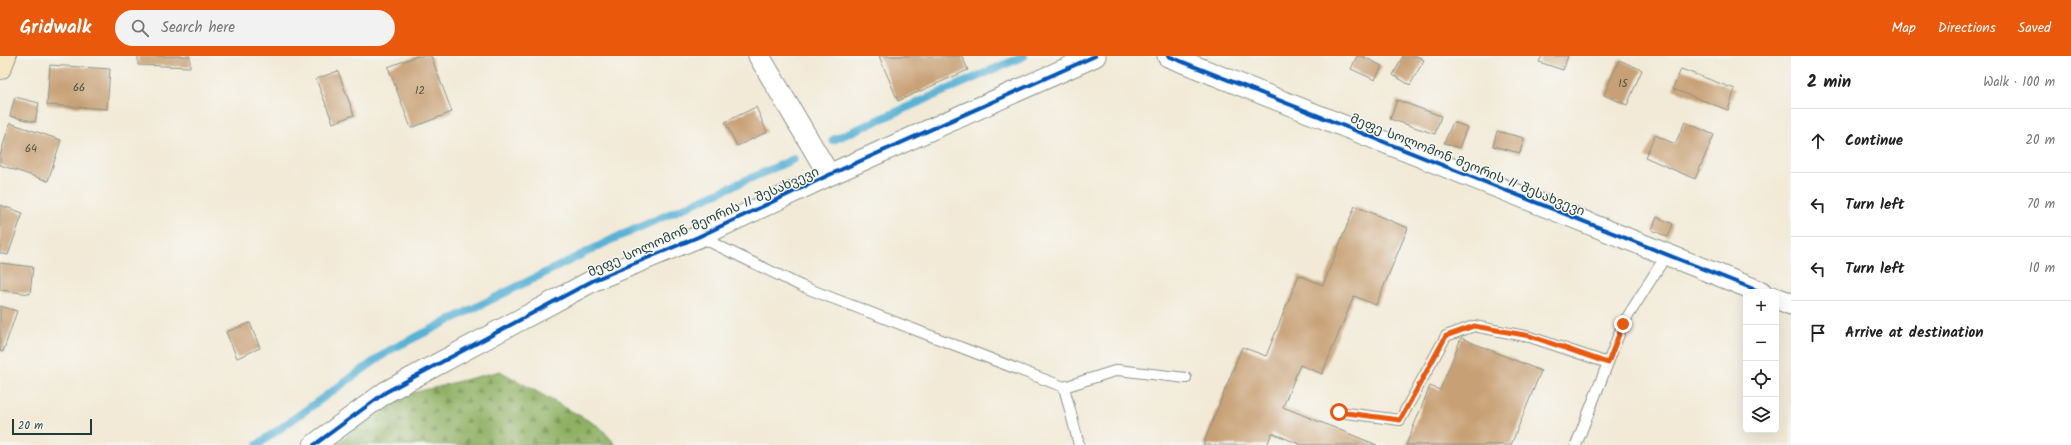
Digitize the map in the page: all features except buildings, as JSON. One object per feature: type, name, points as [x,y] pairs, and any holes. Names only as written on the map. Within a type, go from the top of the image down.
[{"type":"main road","points":[[0,68],[5,56]]},
{"type":"street","points":[[759,56],[829,175]]},
{"type":"street","name":"მეფე სოლომონ მეორის II შესახვევი","points":[[314,445],[386,392],[594,280],[698,237],[829,175],[1095,56]]},
{"type":"street","name":"მეფე სოლომონ მეორის II შესახვევი","points":[[1168,56],[1754,289]]},
{"type":"street","points":[[1779,299],[1791,304]]},
{"type":"lane","points":[[698,237],[801,286],[1064,387],[1118,370],[1186,378]]},
{"type":"lane","points":[[1576,445],[1623,324],[1667,254]]},
{"type":"lane","points":[[1339,412],[1400,420],[1446,336],[1474,326],[1530,336],[1608,363]]},
{"type":"lane","points":[[1064,387],[1079,445]]},
{"type":"green space","points":[[500,371],[600,427],[616,445],[336,445],[392,398]]},
{"type":"waterway","points":[[833,140],[1024,56]]},
{"type":"waterway","points":[[257,445],[390,350],[613,239],[794,159]]},
{"type":"cycle path","points":[[314,445],[386,392],[594,280],[698,237],[829,175],[1095,56]]},
{"type":"cycle path","points":[[1168,56],[1753,289]]},
{"type":"route","points":[[1339,412],[1400,420],[1446,336],[1474,326],[1530,336],[1608,363],[1623,324]]}]
